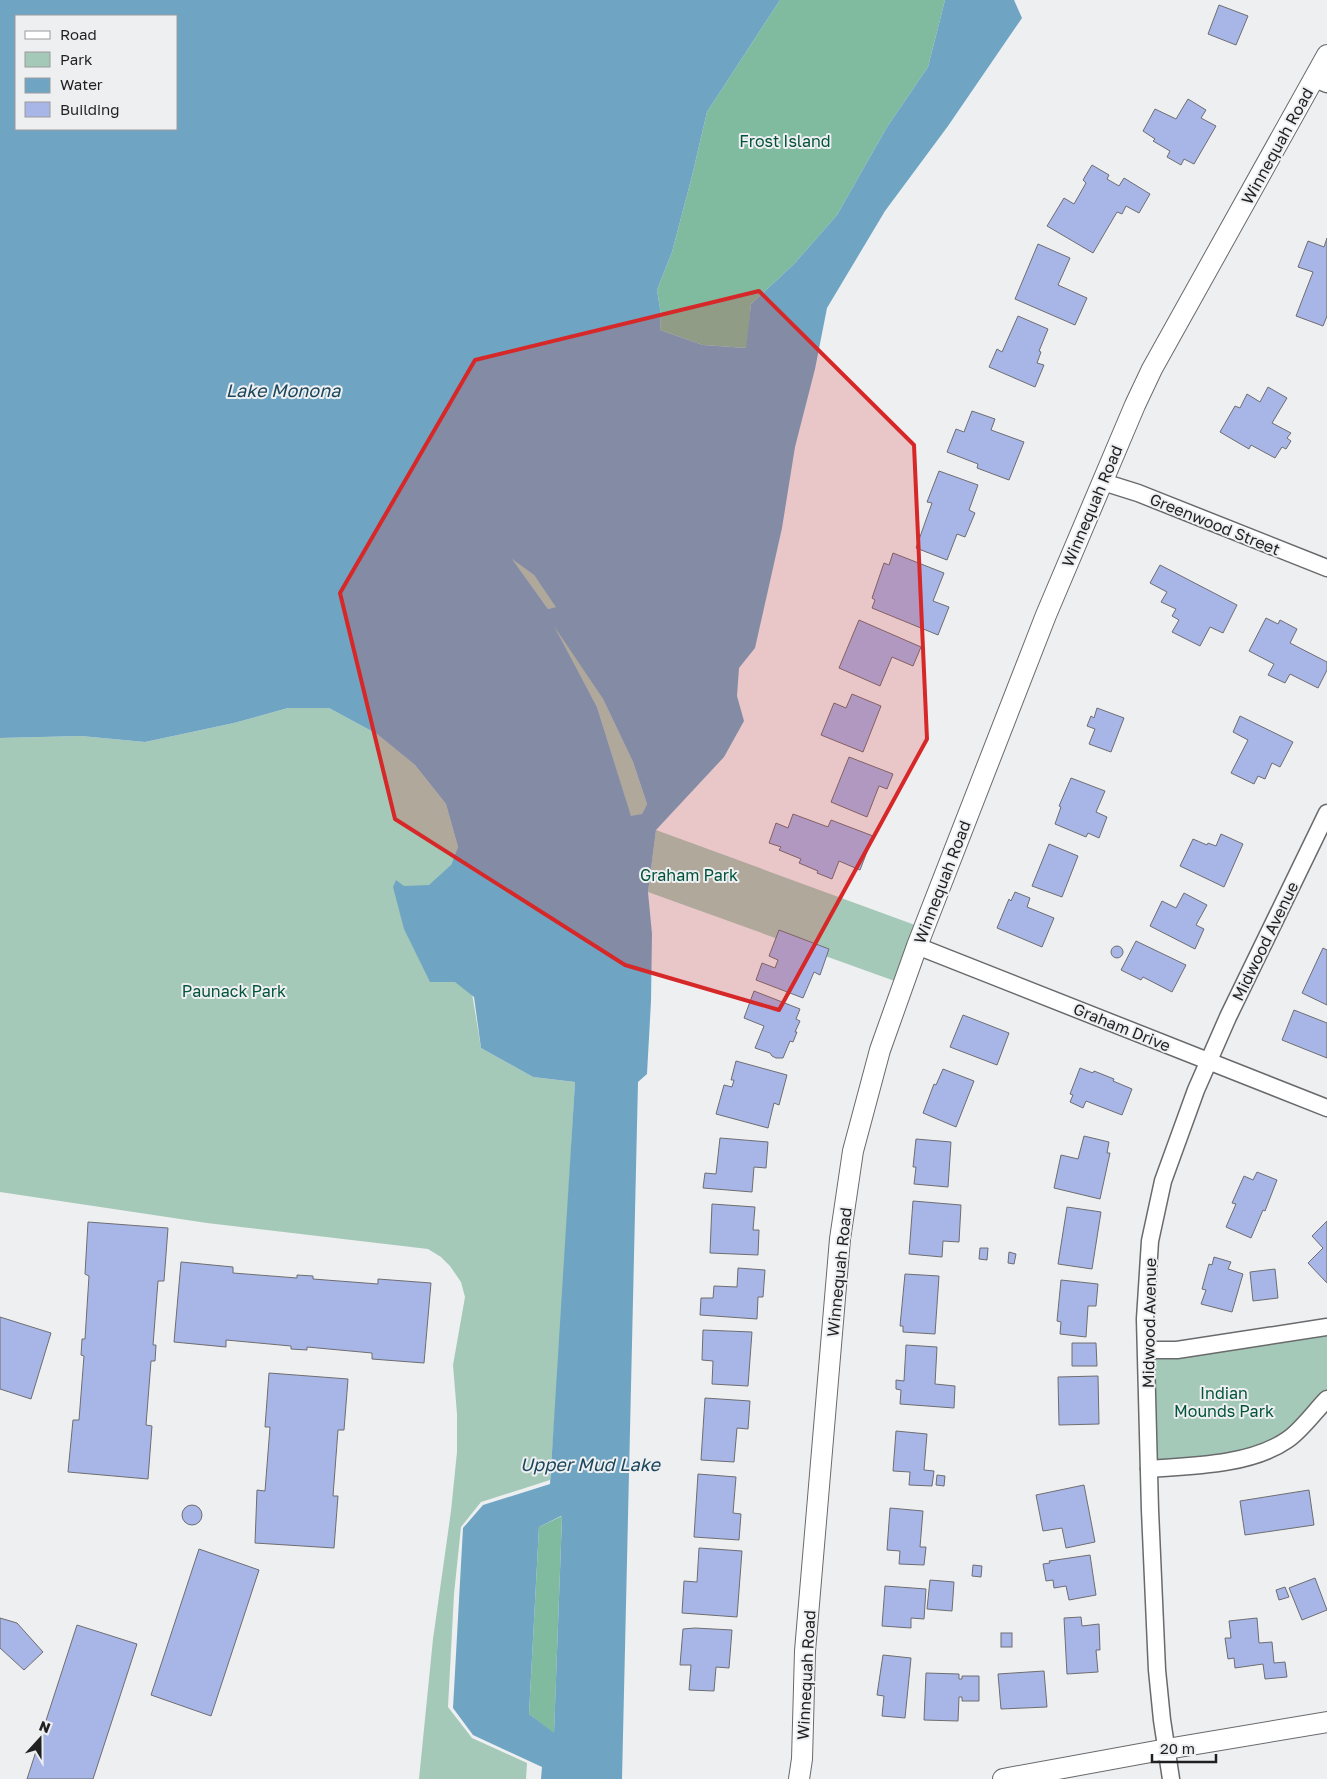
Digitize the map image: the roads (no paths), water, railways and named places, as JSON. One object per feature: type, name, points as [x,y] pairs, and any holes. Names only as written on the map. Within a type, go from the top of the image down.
[{"type":"street","name":"Winnequah Road","points":[[799,1779],[802,1759],[805,1651],[840,1239],[854,1151],[880,1050],[917,946],[1046,615],[1135,405],[1152,369],[1321,81],[1327,55]]},
{"type":"street","name":"Greenwood Street","points":[[1103,482],[1138,493],[1327,568]]},
{"type":"street","name":"Midwood Avenue","points":[[1171,1779],[1157,1670],[1145,1319],[1150,1241],[1163,1182],[1208,1061],[1327,813]]},
{"type":"street","name":"Graham Drive","points":[[917,946],[1327,1108]]},
{"type":"street","points":[[1147,1350],[1176,1350],[1327,1327]]},
{"type":"street","points":[[1150,1469],[1236,1460],[1270,1450],[1288,1440],[1327,1399]]},
{"type":"street","points":[[1003,1779],[1327,1722]]},
{"type":"water","name":"Lake Monona","points":[[0,0],[780,0],[707,112],[672,252],[657,290],[661,314],[660,330],[703,345],[746,348],[751,304],[794,264],[837,215],[887,127],[928,67],[945,0],[1014,0],[1022,18],[948,126],[885,211],[827,308],[815,369],[795,447],[782,528],[755,648],[739,668],[737,696],[744,721],[724,757],[656,830],[648,892],[652,934],[647,1074],[638,1082],[622,1779],[541,1779],[542,1767],[473,1735],[453,1708],[463,1528],[483,1505],[550,1484],[575,1082],[533,1077],[481,1048],[474,997],[455,982],[430,982],[404,929],[393,887],[396,880],[404,886],[429,885],[451,865],[458,847],[446,804],[415,765],[377,734],[329,708],[288,708],[234,723],[145,742],[81,736],[0,738]],"holes":[[[512,559],[534,575],[556,607],[548,609]],[[554,626],[603,699],[633,762],[647,804],[642,814],[631,816],[597,707]],[[562,1517],[554,1733],[529,1714],[539,1527]]]},
{"type":"park label","name":"Frost Island","points":[[785,141]]},
{"type":"park label","name":"Graham Park","points":[[689,875]]},
{"type":"park label","name":"Paunack Park","points":[[234,991]]},
{"type":"park label","name":"Indian Mounds Park","points":[[1224,1402]]},
{"type":"water label","name":"Upper Mud Lake","points":[[590,1464]]}]
